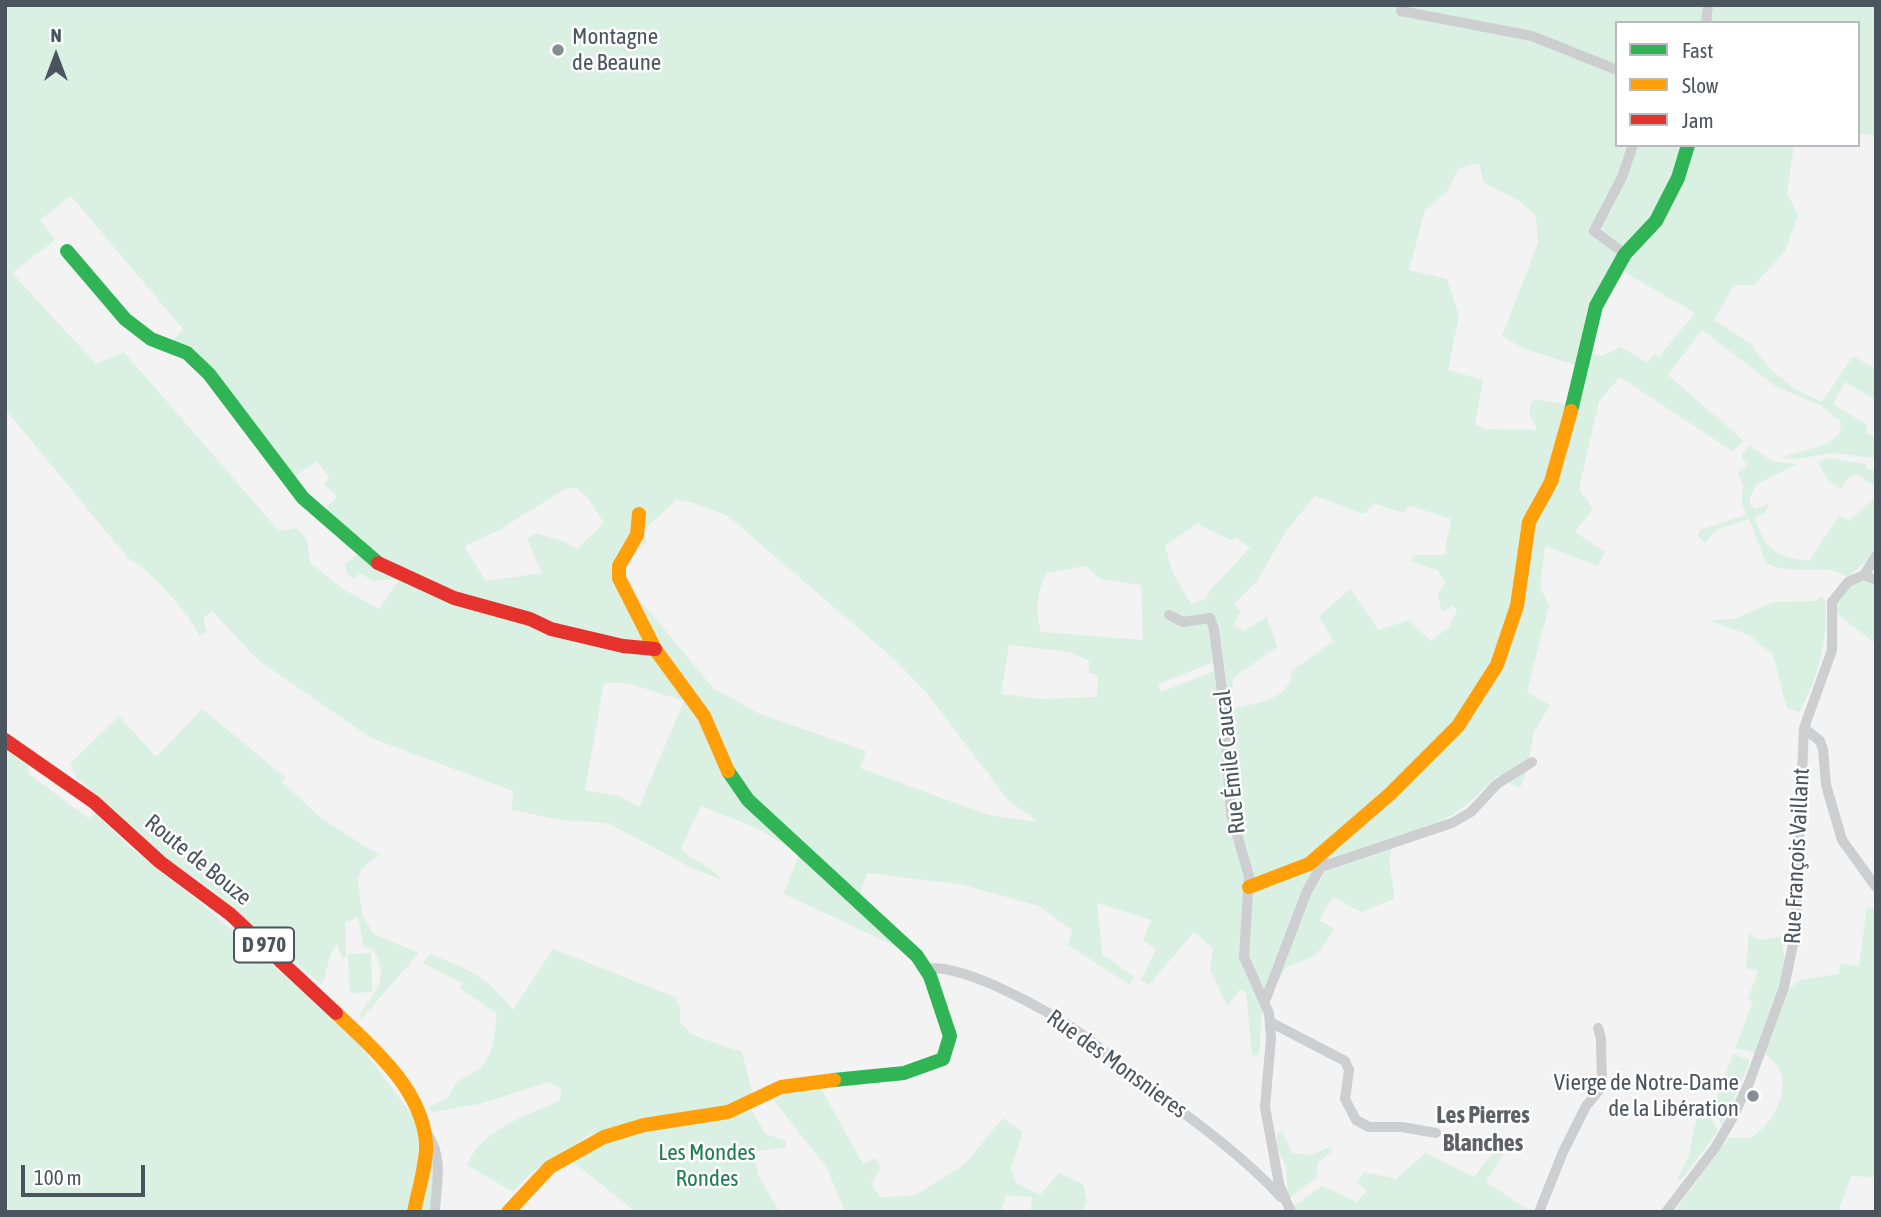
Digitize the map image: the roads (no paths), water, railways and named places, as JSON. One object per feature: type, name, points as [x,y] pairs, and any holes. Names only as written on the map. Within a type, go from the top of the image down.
[{"type":"street","points":[[1401,11],[1532,36],[1615,69]]},
{"type":"street","points":[[1625,254],[1594,231],[1622,177],[1632,147]]},
{"type":"street","points":[[1250,887],[1309,864],[1390,794],[1458,726],[1497,665],[1517,606],[1529,522],[1550,482],[1561,451],[1596,306],[1625,254],[1656,221],[1678,178],[1687,147]]},
{"type":"street","points":[[67,251],[125,319],[151,338],[187,353],[209,374],[303,498],[345,537],[383,567],[454,597],[530,619],[551,629],[623,646],[655,649]]},
{"type":"street","points":[[508,1212],[531,1181],[556,1161],[620,1132],[737,1110],[782,1087],[921,1071],[943,1059],[950,1036],[921,963],[748,800],[731,777],[704,716],[655,649],[619,578],[619,566],[637,535],[639,514]]},
{"type":"street","points":[[1876,556],[1864,575],[1876,580]]},
{"type":"street","name":"Rue François Vaillant","points":[[1666,1212],[1715,1148],[1732,1119],[1749,1083],[1784,987],[1795,935],[1804,728],[1830,659],[1834,597],[1851,579],[1864,575]]},
{"type":"street","name":"Rue Émile Caucal","points":[[1169,615],[1183,622],[1210,618],[1214,629],[1222,682],[1231,814],[1250,887],[1244,947],[1248,969],[1265,1001]]},
{"type":"street","points":[[1804,728],[1820,741],[1823,749],[1826,785],[1842,840],[1876,887]]},
{"type":"street","name":"Route de Bouze","points":[[5,740],[94,802],[160,862],[230,914],[345,1018],[402,1083],[425,1130],[423,1173],[414,1212]]},
{"type":"street","points":[[1321,867],[1352,860],[1452,824],[1471,812],[1497,784],[1532,762]]},
{"type":"street","points":[[1291,1212],[1279,1184],[1265,1107],[1270,1022],[1265,1001],[1307,891],[1331,845]]},
{"type":"street","name":"Rue des Monsnieres","points":[[921,963],[967,975],[1026,1000],[1079,1032],[1203,1128],[1265,1181],[1285,1202]]},
{"type":"street","points":[[1270,1022],[1345,1061],[1349,1070],[1345,1099],[1352,1115],[1362,1124],[1369,1127],[1402,1126],[1436,1133]]},
{"type":"street","points":[[1539,1212],[1563,1152],[1586,1106],[1602,1087],[1601,1038],[1598,1028]]},
{"type":"street","points":[[425,1130],[438,1153],[435,1212]]},
{"type":"place","name":"Montagne de Beaune","points":[[558,50]]},
{"type":"place","name":"Vierge de Notre-Dame de la Libération","points":[[1753,1096]]},
{"type":"district","name":"Les Pierres Blanches","points":[[1483,1129]]},
{"type":"park label","name":"Les Mondes Rondes","points":[[707,1166]]}]
